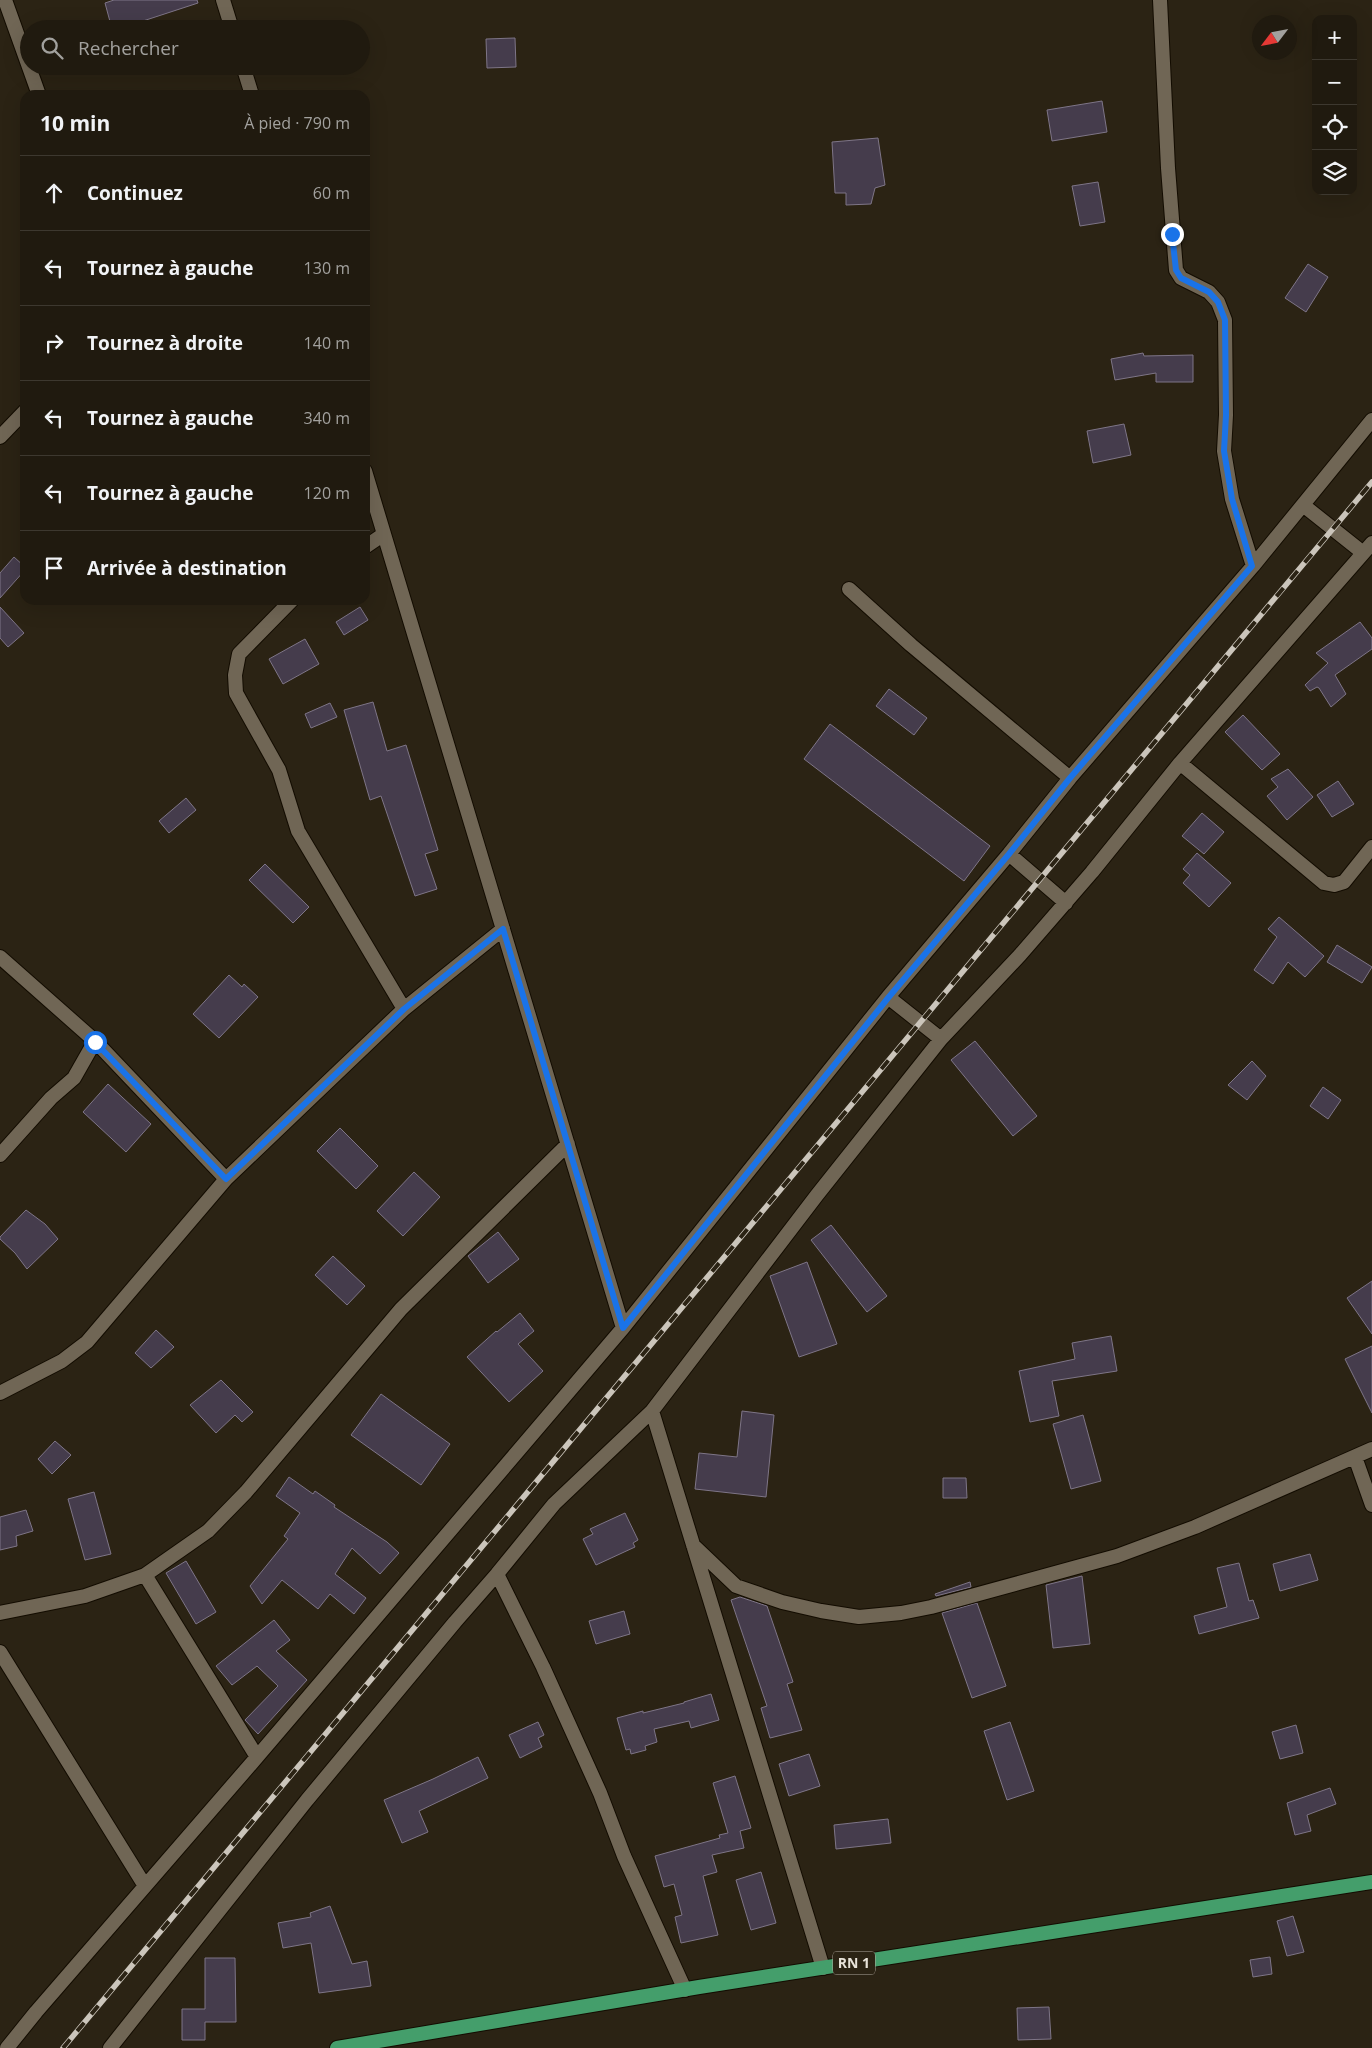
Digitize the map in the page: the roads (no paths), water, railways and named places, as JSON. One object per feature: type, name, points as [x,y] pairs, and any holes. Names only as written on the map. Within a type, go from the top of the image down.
[{"type":"main road","name":"RN 1","points":[[337,2048],[685,1990],[1372,1882]]},
{"type":"street","points":[[5,0],[20,42]]},
{"type":"street","points":[[223,0],[229,20]]},
{"type":"street","points":[[1160,0],[1168,168],[1176,270],[1181,278],[1209,292],[1218,302],[1225,320],[1226,415],[1224,451],[1232,499],[1252,566]]},
{"type":"street","points":[[32,75],[37,90]]},
{"type":"street","points":[[246,75],[250,90]]},
{"type":"street","points":[[0,437],[20,416]]},
{"type":"street","points":[[7,2048],[623,1328],[888,998],[1070,778],[1252,566],[1372,420]]},
{"type":"street","points":[[370,488],[623,1328]]},
{"type":"street","points":[[110,2048],[307,1800],[554,1504],[652,1411],[817,1195],[941,1039],[1066,903],[1180,763],[1367,548],[1302,505]]},
{"type":"street","points":[[370,544],[384,534]]},
{"type":"street","points":[[849,589],[912,645],[1070,778]]},
{"type":"street","points":[[287,605],[239,654],[235,674],[236,693],[279,770],[298,831],[404,1009]]},
{"type":"street","points":[[1180,763],[1324,883],[1334,885],[1344,882],[1372,847]]},
{"type":"street","points":[[1009,854],[1066,903]]},
{"type":"street","points":[[0,1393],[62,1361],[87,1342],[226,1179],[404,1009],[503,929]]},
{"type":"street","points":[[0,958],[95,1042],[226,1179]]},
{"type":"street","points":[[888,998],[941,1039]]},
{"type":"street","points":[[0,1155],[51,1098],[74,1078],[95,1042]]},
{"type":"street","points":[[0,1613],[85,1596],[145,1576],[208,1531],[246,1492],[401,1309],[568,1144]]},
{"type":"street","points":[[652,1411],[823,1968]]},
{"type":"street","points":[[693,1545],[736,1586],[782,1602],[859,1617],[901,1613],[931,1607],[1116,1556],[1195,1528],[1372,1449]]},
{"type":"street","points":[[1354,1457],[1372,1505]]},
{"type":"street","points":[[497,1574],[543,1667],[600,1793],[624,1856],[685,1990]]},
{"type":"street","points":[[145,1576],[257,1757]]},
{"type":"street","points":[[0,1652],[145,1886]]},
{"type":"railway","points":[[63,2048],[1372,482]]}]
